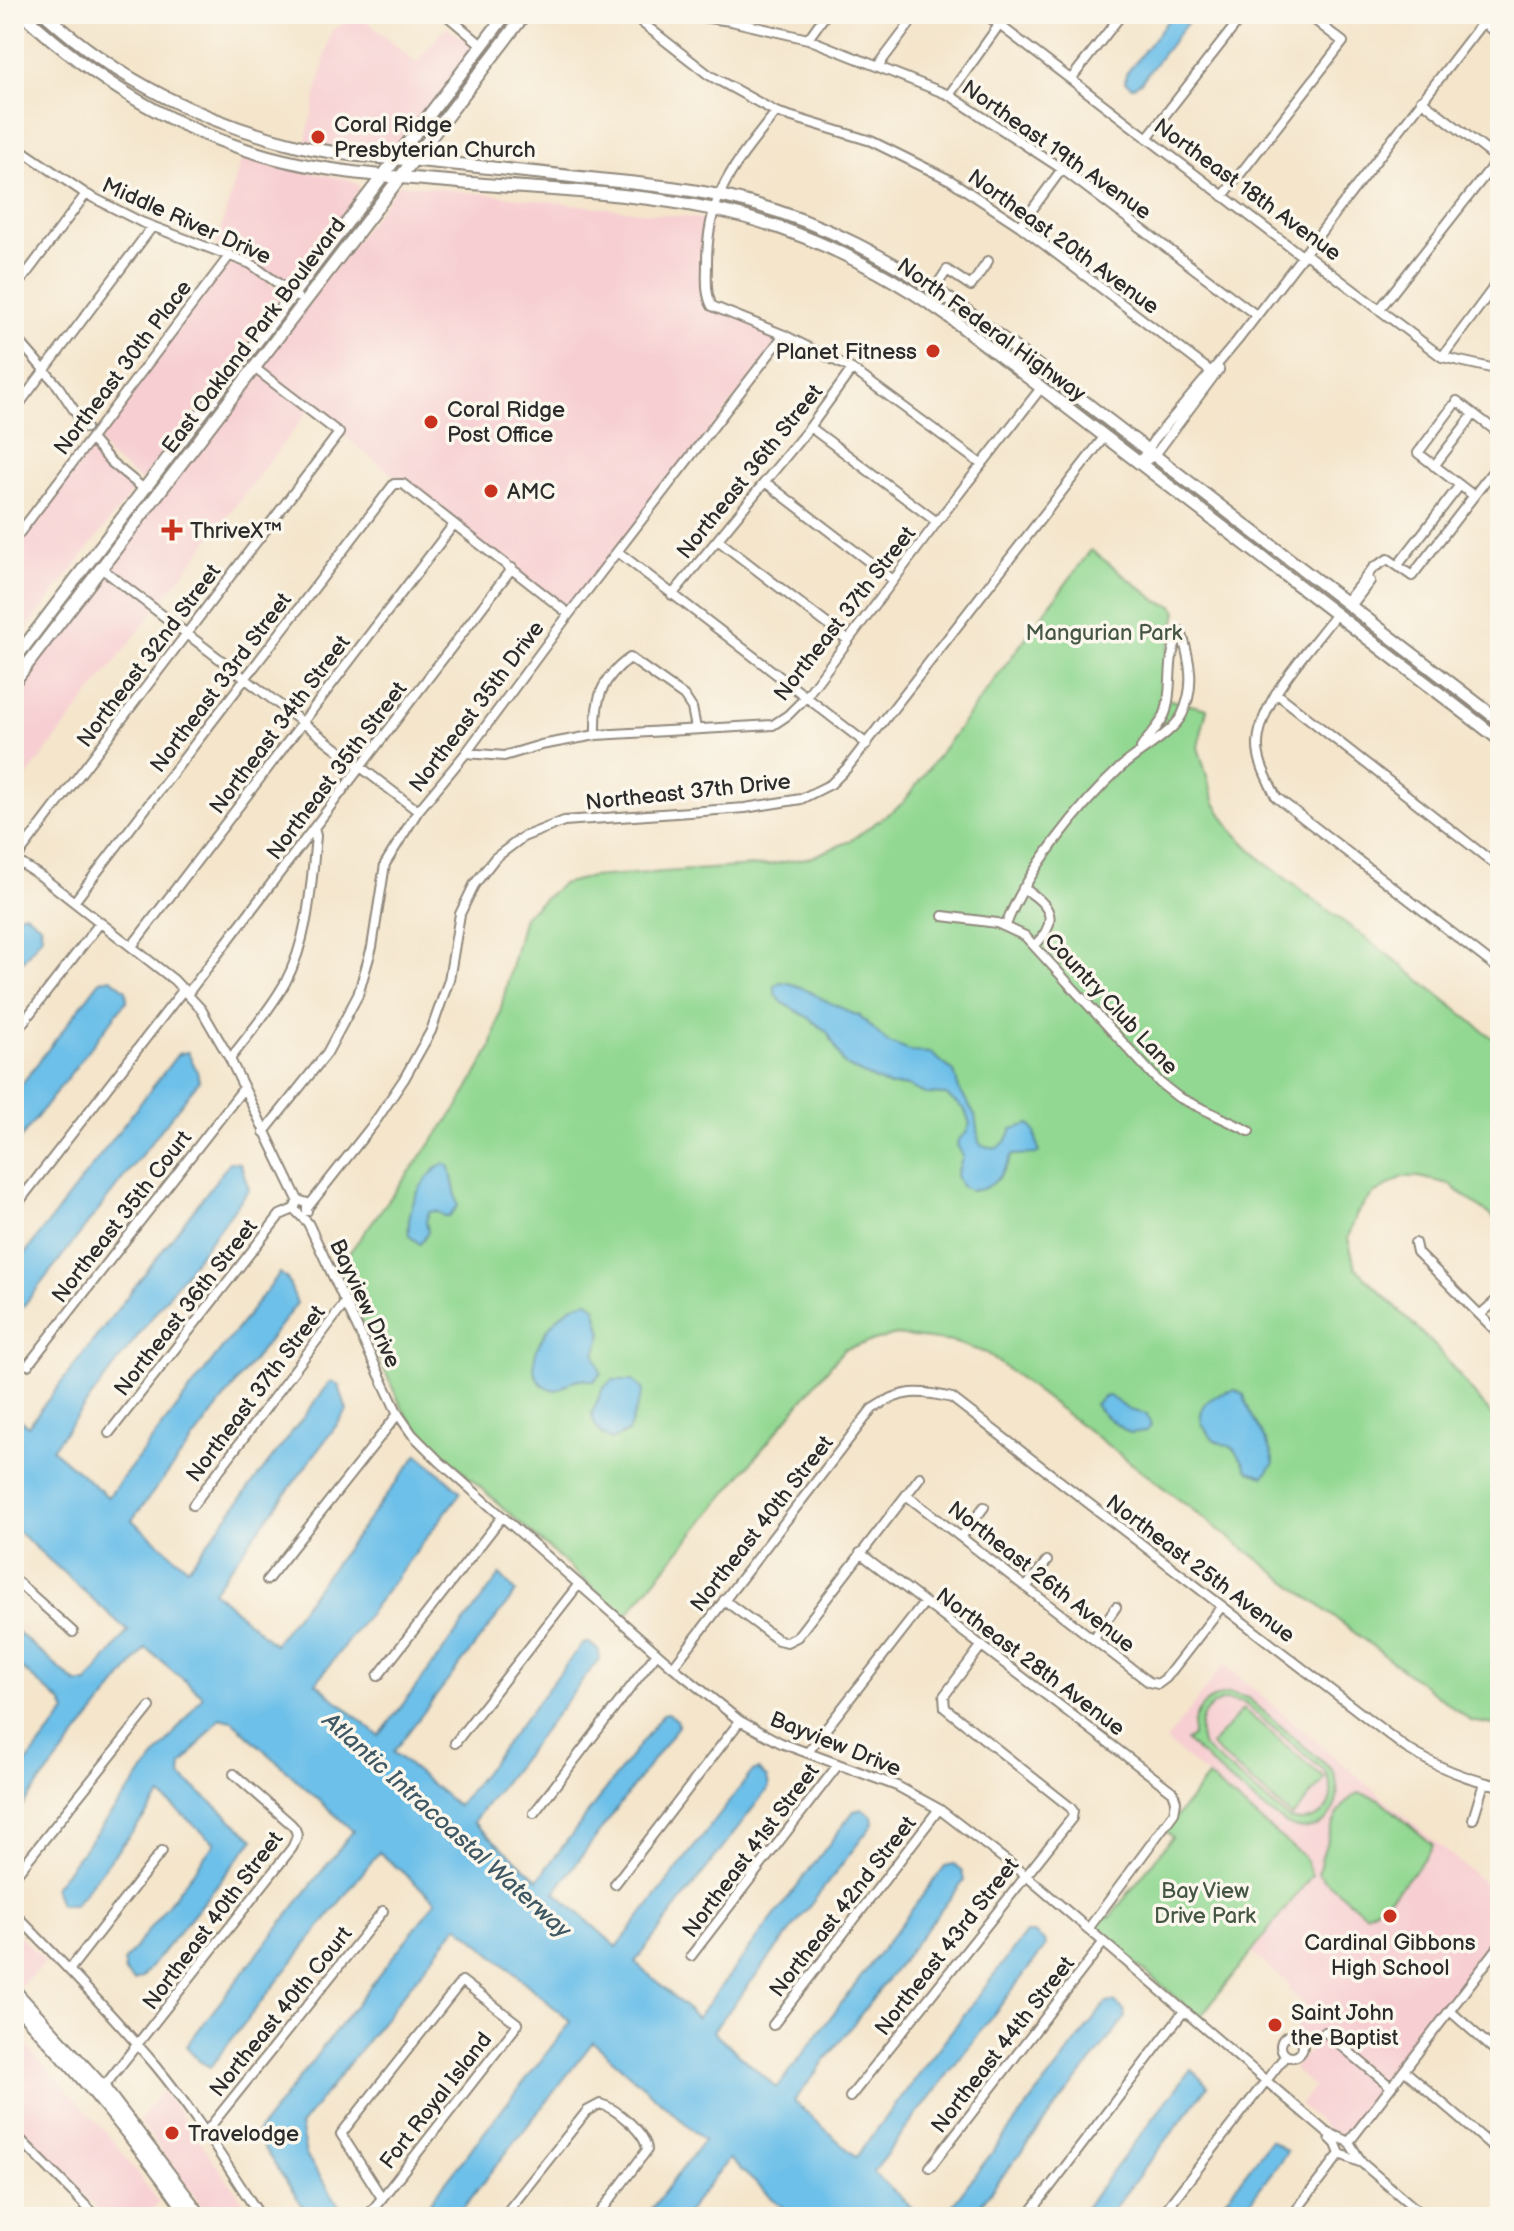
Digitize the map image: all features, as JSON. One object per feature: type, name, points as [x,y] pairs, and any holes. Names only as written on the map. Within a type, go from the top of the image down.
[{"type":"main road","name":"North Federal Highway","points":[[23,14],[87,68],[140,102],[196,130],[267,156],[347,172],[637,198],[712,209],[765,224],[865,265],[948,316],[1500,740]]},
{"type":"main road","name":"North Federal Highway","points":[[45,14],[125,75],[178,104],[221,122],[300,146],[394,159],[662,186],[717,195],[812,223],[884,257],[935,288],[1500,721]]},
{"type":"main road","name":"East Oakland Park Boulevard","points":[[14,660],[506,14]]},
{"type":"main road","name":"East Oakland Park Boulevard","points":[[14,682],[525,14]]},
{"type":"main road","points":[[480,49],[477,60],[482,70]]},
{"type":"main road","points":[[196,130],[210,130],[221,122]]},
{"type":"main road","points":[[347,172],[363,185],[365,198]]},
{"type":"main road","points":[[511,187],[519,182],[542,184],[555,175]]},
{"type":"main road","points":[[552,191],[560,182],[575,177]]},
{"type":"main road","points":[[908,289],[919,285],[935,288]]},
{"type":"main road","points":[[250,350],[253,367]]},
{"type":"main road","points":[[238,366],[243,373],[242,382]]},
{"type":"main road","points":[[1021,372],[1039,374],[1045,371]]},
{"type":"main road","points":[[1041,388],[1064,386]]},
{"type":"main road","points":[[1240,540],[1252,538],[1299,574],[1310,574]]},
{"type":"main road","points":[[98,572],[99,547]]},
{"type":"main road","points":[[91,559],[98,572]]},
{"type":"main road","points":[[1336,614],[1351,612],[1363,616]]},
{"type":"main road","points":[[1417,676],[1445,678]]},
{"type":"main road","points":[[14,1990],[202,2217]]},
{"type":"main road","points":[[14,2004],[100,2091],[190,2217]]},
{"type":"street","points":[[445,14],[480,49]]},
{"type":"street","points":[[637,16],[665,14]]},
{"type":"street","name":"Northeast 19th Avenue","points":[[679,14],[734,17],[808,39],[949,95],[1062,169],[1256,315]]},
{"type":"street","points":[[808,39],[826,14]]},
{"type":"street","points":[[878,66],[917,14]]},
{"type":"street","name":"Northeast 18th Avenue","points":[[985,14],[1302,256],[1307,255],[1442,357],[1500,370]]},
{"type":"street","points":[[1147,138],[1244,14]]},
{"type":"street","points":[[1223,196],[1343,42],[1307,14]]},
{"type":"street","points":[[1141,464],[1141,460],[1151,452],[1215,371],[1489,14]]},
{"type":"street","points":[[1071,79],[1119,15]]},
{"type":"street","name":"Northeast 20th Avenue","points":[[637,16],[709,75],[776,112],[871,141],[950,180],[1020,226],[1215,371]]},
{"type":"street","points":[[1483,23],[1500,36]]},
{"type":"street","points":[[949,95],[999,25]]},
{"type":"street","points":[[1379,310],[1499,159],[1421,100]]},
{"type":"street","points":[[776,112],[734,167],[712,209],[707,249],[709,301],[716,309],[784,335],[852,369],[981,464]]},
{"type":"street","name":"Middle River Drive","points":[[14,145],[86,194],[152,227],[251,264],[304,302]]},
{"type":"street","points":[[14,168],[25,155]]},
{"type":"street","points":[[1020,226],[1062,169]]},
{"type":"street","points":[[14,290],[86,194]]},
{"type":"street","points":[[14,411],[152,227]]},
{"type":"street","name":"Northeast 30th Place","points":[[14,540],[230,255]]},
{"type":"street","points":[[935,288],[947,270],[971,286],[988,261]]},
{"type":"street","points":[[1442,357],[1500,279]]},
{"type":"street","points":[[14,335],[45,370],[86,428]]},
{"type":"street","name":"Northeast 35th Drive","points":[[264,1132],[327,1053],[358,995],[372,947],[385,864],[418,811],[466,753],[784,335]]},
{"type":"street","name":"Northeast 32nd Street","points":[[15,857],[339,433],[253,367]]},
{"type":"street","name":"Northeast 36th Street","points":[[672,595],[810,427],[852,369]]},
{"type":"street","name":"Northeast 37th Street","points":[[466,753],[504,756],[541,745],[596,735],[773,725],[805,698],[1041,388]]},
{"type":"street","points":[[1474,496],[1418,451],[1455,404],[1500,434]]},
{"type":"street","points":[[1434,466],[1474,414]]},
{"type":"street","points":[[810,427],[937,522]]},
{"type":"street","name":"Northeast 37th Drive","points":[[302,1207],[321,1191],[375,1122],[431,1031],[449,980],[460,914],[474,885],[495,858],[523,837],[564,821],[745,808],[801,799],[831,784],[867,744],[1105,436]]},
{"type":"street","points":[[91,439],[111,462],[144,489]]},
{"type":"street","points":[[1348,604],[1378,571],[1382,562],[1388,559],[1412,576],[1500,462]]},
{"type":"street","points":[[765,482],[893,580]]},
{"type":"street","name":"Northeast 33rd Street","points":[[74,902],[394,484],[403,484],[454,524]]},
{"type":"street","points":[[1398,565],[1460,485]]},
{"type":"street","points":[[454,524],[569,614]]},
{"type":"street","name":"Northeast 34th Street","points":[[132,946],[454,524]]},
{"type":"street","points":[[719,541],[848,640]]},
{"type":"street","points":[[618,552],[867,744]]},
{"type":"street","name":"Northeast 35th Street","points":[[14,1208],[314,828],[512,568]]},
{"type":"street","points":[[98,572],[186,633],[418,811]]},
{"type":"street","points":[[1336,614],[1276,693],[1264,716],[1258,744],[1263,770],[1276,797],[1500,970]]},
{"type":"street","points":[[1006,925],[1023,888],[1085,803],[1141,749],[1164,717],[1171,689],[1170,659],[1173,644],[1181,631],[1191,663],[1190,689],[1180,718],[1167,733],[1141,749]]},
{"type":"street","points":[[596,735],[595,705],[613,669],[630,658],[684,696],[692,708],[696,728]]},
{"type":"street","points":[[1171,689],[1190,689]]},
{"type":"street","points":[[1276,693],[1500,868]]},
{"type":"street","points":[[230,1059],[270,1006],[297,954],[309,902],[316,836],[314,828]]},
{"type":"street","name":"Bayview Drive","points":[[15,857],[186,991],[210,1022],[302,1207],[398,1414],[430,1452],[673,1667],[740,1721],[781,1743],[897,1786],[939,1809],[1025,1875],[1344,2148]]},
{"type":"street","points":[[1023,888],[1041,900],[1049,913],[1048,928],[1035,945]]},
{"type":"street","name":"Country Club Lane","points":[[943,916],[1006,925],[1035,945],[1160,1083],[1178,1097],[1249,1131]]},
{"type":"street","points":[[14,1034],[100,923]]},
{"type":"street","name":"Northeast 35th Court","points":[[28,1365],[243,1089]]},
{"type":"street","name":"Northeast 36th Street","points":[[109,1433],[280,1215],[302,1207]]},
{"type":"street","points":[[1415,1243],[1417,1252],[1500,1335]]},
{"type":"street","points":[[1481,1314],[1500,1297]]},
{"type":"street","name":"Northeast 37th Street","points":[[193,1505],[345,1303]]},
{"type":"street","name":"Northeast 25th Avenue","points":[[881,1403],[920,1391],[952,1398],[1406,1748],[1428,1762],[1500,1786]]},
{"type":"street","name":"Northeast 40th Street","points":[[673,1667],[872,1409],[881,1403]]},
{"type":"street","points":[[267,1580],[398,1414]]},
{"type":"street","points":[[724,1600],[778,1640],[787,1642],[797,1637],[920,1477]]},
{"type":"street","name":"Northeast 26th Avenue","points":[[906,1495],[1149,1682],[1158,1684],[1166,1678],[1222,1606]]},
{"type":"street","points":[[962,1536],[984,1507]]},
{"type":"street","points":[[378,1676],[502,1517]]},
{"type":"street","name":"Northeast 28th Avenue","points":[[860,1553],[1173,1792],[1176,1801],[1174,1813],[1088,1929]]},
{"type":"street","points":[[1027,1586],[1047,1561]]},
{"type":"street","points":[[14,1579],[73,1632]]},
{"type":"street","points":[[455,1743],[579,1584]]},
{"type":"street","name":"Northeast 41st Street","points":[[808,1752],[924,1603]]},
{"type":"street","points":[[1094,1638],[1116,1607]]},
{"type":"street","name":"Northeast 43rd Street","points":[[850,2097],[1072,1818],[1070,1807],[948,1711],[944,1704],[944,1696],[982,1645]]},
{"type":"street","points":[[534,1813],[657,1653]]},
{"type":"street","points":[[14,1877],[150,1707]]},
{"type":"street","points":[[615,1884],[740,1721]]},
{"type":"street","name":"Northeast 41st Street","points":[[691,1956],[838,1765]]},
{"type":"street","name":"Northeast 40th Street","points":[[100,2091],[298,1837],[291,1824],[234,1774]]},
{"type":"street","points":[[1473,1819],[1484,1783]]},
{"type":"street","name":"Northeast 42nd Street","points":[[773,2025],[939,1809]]},
{"type":"street","points":[[70,1969],[162,1851]]},
{"type":"street","name":"Northeast 40th Court","points":[[205,2133],[383,1911]]},
{"type":"street","points":[[14,1913],[70,1969],[157,2067],[261,2217]]},
{"type":"street","name":"Northeast 44th Street","points":[[930,2167],[1103,1943]]},
{"type":"street","points":[[1291,2217],[1498,1951]]},
{"type":"street","name":"Fort Royal Island","points":[[462,1981],[518,2024],[382,2198],[341,2134],[462,1981]]},
{"type":"street","points":[[1027,2217],[1184,2011]]},
{"type":"street","points":[[1450,2011],[1500,2055]]},
{"type":"street","points":[[1325,2032],[1391,2087]]},
{"type":"street","points":[[1160,2217],[1286,2055]]},
{"type":"street","points":[[1404,2070],[1500,2153]]},
{"type":"street","points":[[503,2217],[582,2116],[600,2104],[613,2110],[642,2136],[647,2150],[597,2217]]},
{"type":"street","points":[[14,2133],[97,2217]]},
{"type":"street","points":[[1344,2148],[1419,2215]]},
{"type":"street","points":[[367,2217],[382,2198]]},
{"type":"shaded area","points":[[359,15],[416,62],[446,27],[475,47],[393,155],[305,144],[331,31]]},
{"type":"shaded area","points":[[242,157],[282,168],[349,179],[358,185],[361,197],[290,287],[247,259],[216,245]]},
{"type":"shaded area","points":[[399,184],[711,220],[708,307],[784,335],[568,614],[310,409],[14,793],[14,687]]},
{"type":"shaded area","points":[[235,264],[259,274],[284,295],[141,481],[109,456],[97,439],[224,268]]},
{"type":"shaded area","points":[[91,448],[135,488],[14,645],[14,548]]},
{"type":"shaded area","name":"Cardinal Gibbons High School","points":[[1224,1664],[1500,1896],[1500,1936],[1349,2136],[1337,2137],[1300,2105],[1314,2087],[1293,2069],[1313,2045],[1294,2028],[1310,2009],[1288,1990],[1291,1986],[1251,1952],[1311,1875],[1304,1857],[1166,1741]]},
{"type":"shaded area","points":[[14,1930],[46,1962],[20,1986],[14,1980]]},
{"type":"shaded area","points":[[14,2033],[108,2134],[159,2203],[147,2217],[106,2217],[14,2125]]},
{"type":"shaded area","points":[[163,2090],[245,2204],[235,2217],[210,2217],[139,2121]]},
{"type":"green space","name":"Mangurian Park","points":[[1091,550],[1159,602],[1173,606],[1177,612],[1167,654],[1166,699],[1207,709],[1198,747],[1215,803],[1232,830],[1265,863],[1500,1044],[1500,1223],[1449,1184],[1419,1177],[1403,1177],[1372,1195],[1357,1213],[1348,1238],[1355,1267],[1437,1348],[1500,1426],[1500,1726],[1471,1721],[986,1353],[953,1342],[896,1335],[844,1349],[625,1617],[422,1435],[403,1410],[337,1269],[458,1107],[491,1048],[524,916],[562,884],[591,877],[768,865],[812,857],[850,841],[903,803]]},
{"type":"green space","points":[[1230,1693],[1248,1698],[1332,1770],[1338,1790],[1336,1801],[1333,1811],[1319,1825],[1297,1828],[1274,1816],[1186,1741],[1193,1736],[1195,1719],[1202,1707],[1214,1698]],"holes":[[[1227,1700],[1244,1703],[1324,1771],[1331,1791],[1330,1801],[1320,1815],[1311,1820],[1289,1819],[1203,1747],[1200,1724],[1206,1711]]]},
{"type":"green space","points":[[1243,1709],[1325,1779],[1292,1817],[1211,1746]]},
{"type":"green space","name":"Bay View Drive Park","points":[[1208,1777],[1304,1857],[1312,1875],[1200,2017],[1097,1932],[1095,1927],[1104,1912],[1110,1917],[1172,1837],[1165,1830]]},
{"type":"green space","points":[[1360,1793],[1379,1799],[1433,1845],[1403,1884],[1365,1914],[1318,1874],[1337,1816],[1351,1798]]},
{"type":"water","points":[[1173,14],[1194,14],[1141,82],[1132,87],[1125,82],[1126,74]]},
{"type":"water","points":[[25,913],[40,925],[42,936],[14,972],[14,916]]},
{"type":"water","points":[[111,978],[126,990],[127,1000],[14,1147],[14,1094],[101,980]]},
{"type":"water","points":[[780,982],[802,988],[859,1015],[887,1042],[912,1052],[931,1053],[954,1072],[959,1089],[975,1115],[982,1146],[998,1148],[1007,1140],[1012,1129],[1030,1124],[1039,1152],[1012,1155],[1004,1170],[986,1188],[970,1190],[961,1186],[956,1176],[963,1156],[957,1145],[970,1124],[965,1110],[946,1095],[925,1094],[908,1086],[889,1086],[844,1064],[828,1033],[783,1003],[775,994],[775,986]]},
{"type":"water","points":[[188,1052],[199,1081],[14,1318],[14,1268],[178,1054]]},
{"type":"water","name":"Atlantic Intracoastal Waterway","points":[[230,1162],[240,1163],[249,1189],[52,1449],[108,1497],[280,1273],[288,1280],[297,1303],[132,1520],[188,1568],[331,1381],[339,1386],[347,1411],[213,1591],[274,1644],[418,1454],[461,1492],[316,1683],[379,1736],[500,1575],[516,1592],[393,1752],[458,1806],[582,1644],[588,1642],[599,1651],[599,1659],[473,1822],[538,1879],[663,1714],[668,1713],[677,1720],[678,1726],[555,1892],[617,1947],[752,1772],[758,1770],[767,1778],[769,1787],[635,1962],[697,2018],[854,1811],[862,1809],[872,1816],[873,1824],[713,2031],[777,2088],[945,1866],[954,1864],[962,1871],[964,1880],[794,2101],[856,2157],[1026,1933],[1034,1933],[1044,1941],[1045,1947],[873,2172],[922,2217],[793,2217],[729,2159],[683,2217],[645,2217],[704,2140],[593,2042],[456,2217],[418,2217],[571,2022],[458,1925],[300,2126],[306,2155],[347,2217],[310,2217],[255,2135],[436,1901],[379,1852],[210,2067],[199,2061],[186,2046],[353,1831],[232,1721],[220,1718],[182,1765],[181,1776],[254,1839],[142,1978],[134,1981],[124,1972],[124,1962],[215,1843],[161,1796],[74,1905],[60,1905],[54,1887],[203,1696],[146,1648],[14,1816],[14,1779],[66,1712],[62,1703],[14,1662],[14,1629],[76,1683],[87,1683],[128,1631],[14,1528],[14,1414],[28,1426]]},
{"type":"water","points":[[444,1163],[450,1167],[458,1206],[449,1216],[429,1212],[426,1221],[428,1232],[420,1244],[409,1236],[412,1205],[428,1177]]},
{"type":"water","points":[[588,1301],[595,1307],[602,1334],[595,1354],[601,1373],[594,1381],[578,1379],[552,1390],[538,1379],[534,1367],[536,1353],[551,1325],[563,1313]]},
{"type":"water","points":[[613,1380],[633,1380],[643,1390],[628,1432],[611,1440],[597,1429],[592,1413],[603,1388]]},
{"type":"water","points":[[1235,1390],[1244,1395],[1271,1454],[1274,1463],[1264,1476],[1248,1471],[1234,1449],[1211,1437],[1204,1428],[1201,1412],[1204,1406],[1209,1400]]},
{"type":"water","points":[[1109,1396],[1129,1410],[1147,1414],[1151,1426],[1146,1431],[1130,1433],[1116,1424],[1095,1404]]},
{"type":"water","points":[[1114,2002],[1124,2010],[1125,2018],[971,2217],[943,2217],[1106,2003]]},
{"type":"water","points":[[1191,2069],[1208,2086],[1107,2217],[1078,2217]]},
{"type":"water","points":[[1271,2140],[1287,2152],[1238,2217],[1212,2217]]},
{"type":"place","name":"Coral Ridge Presbyterian Church","points":[[318,137]]},
{"type":"place","name":"Planet Fitness","points":[[933,351]]},
{"type":"place","name":"Coral Ridge Post Office","points":[[431,422]]},
{"type":"place","name":"AMC","points":[[491,491]]},
{"type":"place","name":"ThriveX™","points":[[172,530]]},
{"type":"place","name":"Cardinal Gibbons High School","points":[[1390,1916]]},
{"type":"place","name":"Saint John the Baptist","points":[[1275,2025]]},
{"type":"place","name":"Travelodge","points":[[172,2133]]}]
